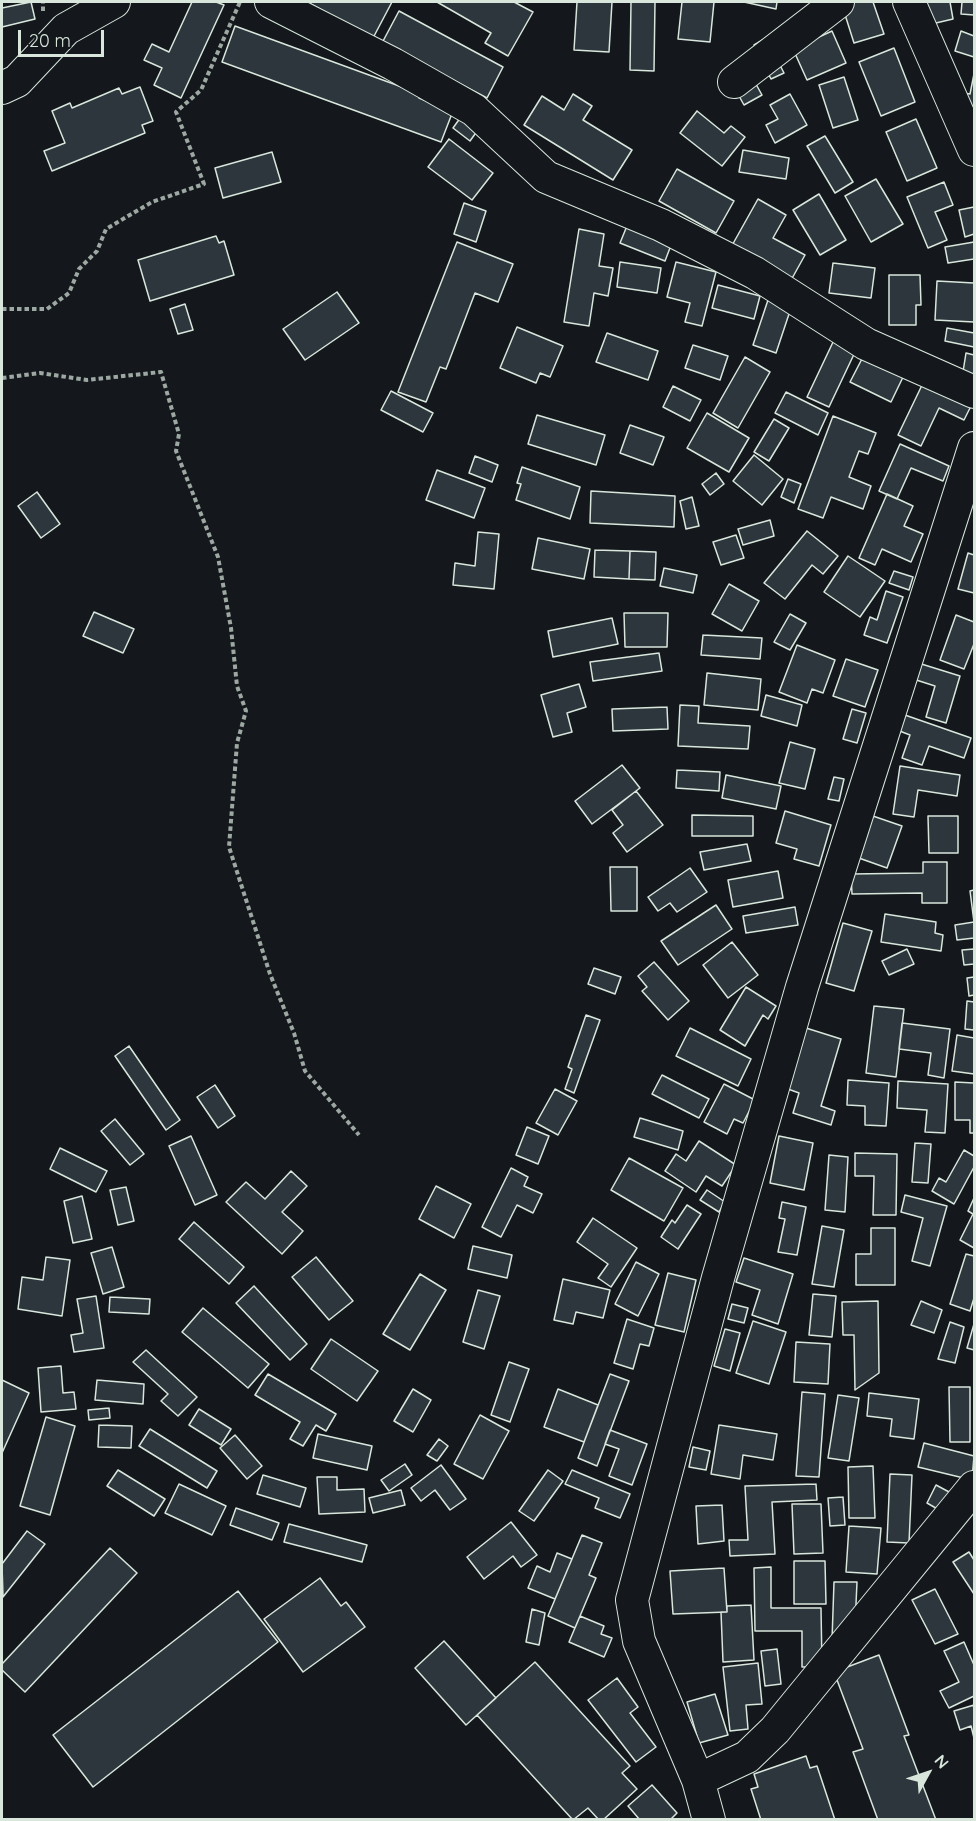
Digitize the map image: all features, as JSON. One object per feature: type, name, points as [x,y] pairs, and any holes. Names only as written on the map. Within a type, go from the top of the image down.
[{"type":"street","points":[[2,88],[17,81],[66,29],[114,2]]},
{"type":"street","points":[[271,2],[393,64],[474,111],[546,177],[661,225],[755,273],[866,344],[975,392]]},
{"type":"street","points":[[734,82],[838,2]]},
{"type":"street","points":[[909,2],[975,150]]},
{"type":"street","points":[[709,1820],[698,1780],[639,1641],[632,1600],[718,1278],[802,987],[975,448]]},
{"type":"street","points":[[698,1780],[747,1758],[775,1730],[975,1487]]},
{"type":"path","points":[[2,309],[47,309],[69,292],[79,270],[97,250],[106,229],[152,202],[204,184],[176,112],[201,90],[240,2]]},
{"type":"path","points":[[2,378],[40,373],[87,380],[161,372],[179,434],[176,452],[218,557],[237,686],[246,711],[237,743],[229,846],[270,974],[294,1033],[304,1071],[359,1135]]},
{"type":"building","points":[[31,2],[35,19],[2,27],[2,8]]},
{"type":"building","points":[[192,2],[216,2],[224,5],[181,98],[154,85],[162,68],[144,60],[152,44],[169,52]]},
{"type":"building","points":[[307,2],[392,2],[373,38]]},
{"type":"building","points":[[437,2],[514,2],[533,12],[508,56],[485,43],[491,33]]},
{"type":"building","points":[[577,2],[612,2],[609,52],[574,50]]},
{"type":"building","points":[[631,2],[655,2],[654,71],[630,70]]},
{"type":"building","points":[[682,2],[714,2],[710,42],[678,39]]},
{"type":"building","points":[[744,2],[777,2],[776,9]]},
{"type":"building","points":[[841,2],[873,2],[884,34],[854,43]]},
{"type":"building","points":[[918,2],[950,2],[953,19],[923,26]]},
{"type":"building","points":[[962,2],[974,2],[974,15],[961,14]]},
{"type":"building","points":[[399,11],[503,67],[487,98],[382,43]]},
{"type":"building","points":[[235,26],[421,94],[419,98],[453,111],[441,142],[222,62]]},
{"type":"building","points":[[832,31],[846,63],[807,80],[793,49]]},
{"type":"building","points":[[961,31],[974,36],[974,57],[955,51]]},
{"type":"building","points":[[766,38],[784,73],[771,79],[754,45]]},
{"type":"building","points":[[894,48],[915,102],[881,116],[859,62]]},
{"type":"building","points":[[747,68],[762,95],[744,105],[729,78]]},
{"type":"building","points":[[974,74],[974,112],[959,108],[963,93],[970,94]]},
{"type":"building","points":[[844,77],[858,120],[833,128],[819,85]]},
{"type":"building","points":[[140,87],[153,121],[142,125],[145,133],[52,171],[44,151],[65,143],[52,111],[70,103],[72,108],[119,88],[122,94]]},
{"type":"building","points":[[573,94],[592,106],[583,120],[632,150],[613,180],[524,125],[542,96],[564,110]]},
{"type":"building","points":[[790,94],[807,125],[775,143],[766,125],[778,119],[770,105]]},
{"type":"building","points":[[697,111],[724,133],[731,126],[745,137],[722,166],[680,133]]},
{"type":"building","points":[[463,114],[480,127],[470,141],[453,128]]},
{"type":"building","points":[[916,119],[937,168],[907,181],[886,132]]},
{"type":"building","points":[[825,136],[853,182],[835,193],[807,146]]},
{"type":"building","points":[[449,139],[493,173],[472,200],[428,167]]},
{"type":"building","points":[[743,150],[789,158],[786,179],[739,172]]},
{"type":"building","points":[[272,152],[281,182],[223,198],[215,168]]},
{"type":"building","points":[[677,169],[734,201],[716,233],[659,201]]},
{"type":"building","points":[[876,179],[903,224],[871,242],[845,196]]},
{"type":"building","points":[[944,182],[953,205],[935,212],[947,240],[928,248],[907,197]]},
{"type":"building","points":[[819,194],[846,240],[820,255],[793,210]]},
{"type":"building","points":[[758,199],[786,215],[773,238],[805,255],[790,282],[730,249]]},
{"type":"building","points":[[464,203],[486,211],[476,242],[454,234]]},
{"type":"building","points":[[974,207],[974,234],[965,237],[959,210]]},
{"type":"building","points":[[629,221],[673,240],[665,261],[620,243]]},
{"type":"building","points":[[579,229],[604,234],[599,266],[613,268],[608,296],[594,293],[589,326],[564,322]]},
{"type":"building","points":[[216,236],[219,243],[224,241],[234,275],[150,301],[138,260]]},
{"type":"building","points":[[457,242],[513,264],[498,302],[475,293],[446,369],[440,367],[426,402],[398,392]]},
{"type":"building","points":[[974,242],[974,259],[948,263],[945,247]]},
{"type":"building","points":[[620,262],[661,268],[657,293],[617,287]]},
{"type":"building","points":[[676,262],[716,272],[702,326],[685,322],[690,303],[667,297]]},
{"type":"building","points":[[833,263],[875,268],[871,298],[829,293]]},
{"type":"building","points":[[889,275],[920,275],[921,305],[916,305],[916,325],[889,325]]},
{"type":"building","points":[[937,281],[974,283],[974,322],[935,320]]},
{"type":"building","points":[[718,285],[760,296],[754,319],[712,308]]},
{"type":"building","points":[[337,292],[359,323],[305,360],[283,329]]},
{"type":"building","points":[[769,297],[792,305],[776,353],[753,345]]},
{"type":"building","points":[[185,304],[193,330],[178,334],[170,309]]},
{"type":"building","points":[[517,327],[563,346],[550,377],[540,373],[536,383],[500,368]]},
{"type":"building","points":[[947,328],[974,333],[974,347],[945,341]]},
{"type":"building","points":[[607,333],[658,351],[648,380],[596,362]]},
{"type":"building","points":[[834,340],[856,350],[829,407],[807,397]]},
{"type":"building","points":[[693,345],[728,356],[720,380],[685,368]]},
{"type":"building","points":[[865,353],[905,373],[891,402],[850,382]]},
{"type":"building","points":[[966,353],[974,355],[974,381],[962,378]]},
{"type":"building","points":[[745,357],[770,372],[738,428],[713,413]]},
{"type":"building","points":[[924,381],[972,404],[964,420],[939,408],[921,446],[898,435]]},
{"type":"building","points":[[673,386],[701,400],[690,421],[663,407]]},
{"type":"building","points":[[391,391],[433,413],[423,432],[381,410]]},
{"type":"building","points":[[786,392],[828,413],[818,435],[775,413]]},
{"type":"building","points":[[707,413],[749,438],[729,472],[687,448]]},
{"type":"building","points":[[537,415],[605,435],[596,465],[528,444]]},
{"type":"building","points":[[833,416],[876,433],[868,454],[859,451],[849,477],[871,486],[863,509],[831,497],[823,518],[798,509]]},
{"type":"building","points":[[774,419],[789,428],[769,461],[754,452]]},
{"type":"building","points":[[630,425],[664,437],[653,465],[620,453]]},
{"type":"building","points":[[900,444],[949,466],[943,481],[911,468],[897,499],[879,491]]},
{"type":"building","points":[[754,455],[783,479],[762,505],[733,481]]},
{"type":"building","points":[[475,456],[498,465],[492,482],[469,473]]},
{"type":"building","points":[[522,467],[580,487],[570,519],[516,500],[521,484],[517,483]]},
{"type":"building","points":[[437,470],[485,488],[474,518],[426,500]]},
{"type":"building","points":[[716,473],[724,484],[710,495],[702,484]]},
{"type":"building","points":[[788,479],[801,484],[794,503],[781,497]]},
{"type":"building","points":[[591,491],[675,496],[674,527],[590,523]]},
{"type":"building","points":[[37,492],[60,524],[41,538],[18,506]]},
{"type":"building","points":[[887,494],[913,506],[904,526],[923,534],[911,562],[882,549],[875,565],[859,558]]},
{"type":"building","points":[[692,497],[699,526],[686,529],[680,501]]},
{"type":"building","points":[[770,520],[774,536],[743,545],[738,529]]},
{"type":"building","points":[[807,531],[838,556],[823,574],[812,565],[785,599],[764,583]]},
{"type":"building","points":[[478,532],[499,534],[494,589],[453,585],[455,563],[475,566]]},
{"type":"building","points":[[736,535],[744,558],[721,565],[713,542]]},
{"type":"building","points":[[538,538],[590,549],[584,579],[532,569]]},
{"type":"building","points":[[595,550],[630,551],[629,579],[594,577]]},
{"type":"building","points":[[630,551],[656,552],[655,580],[629,579]]},
{"type":"building","points":[[968,553],[974,555],[974,593],[958,589]]},
{"type":"building","points":[[848,556],[885,581],[860,617],[824,592]]},
{"type":"building","points":[[664,568],[697,575],[693,593],[660,586]]},
{"type":"building","points":[[894,571],[913,577],[909,590],[889,583]]},
{"type":"building","points":[[729,584],[759,601],[742,631],[712,614]]},
{"type":"building","points":[[886,591],[903,597],[887,643],[864,635],[870,617],[877,620]]},
{"type":"building","points":[[94,612],[134,629],[123,653],[83,636]]},
{"type":"building","points":[[624,613],[668,613],[667,647],[625,647]]},
{"type":"building","points":[[790,614],[806,623],[790,650],[774,642]]},
{"type":"building","points":[[956,615],[974,622],[974,644],[964,669],[940,660]]},
{"type":"building","points":[[612,618],[618,644],[553,657],[548,631]]},
{"type":"building","points":[[703,635],[762,638],[760,659],[701,655]]},
{"type":"building","points":[[797,645],[835,660],[823,693],[812,689],[807,703],[779,692]]},
{"type":"building","points":[[659,653],[662,671],[593,681],[590,662]]},
{"type":"building","points":[[846,659],[878,670],[865,707],[833,696]]},
{"type":"building","points":[[915,662],[960,676],[946,723],[926,717],[935,686],[910,678]]},
{"type":"building","points":[[707,673],[761,679],[758,710],[704,705]]},
{"type":"building","points":[[579,684],[586,707],[567,713],[572,732],[553,737],[541,695]]},
{"type":"building","points":[[766,695],[802,705],[797,726],[761,716]]},
{"type":"building","points":[[680,705],[699,706],[698,723],[750,726],[748,749],[678,746]]},
{"type":"building","points":[[667,707],[668,729],[613,731],[612,709]]},
{"type":"building","points":[[852,709],[866,713],[857,743],[843,739]]},
{"type":"building","points":[[902,714],[971,738],[964,758],[929,746],[922,765],[902,758],[910,735],[897,730]]},
{"type":"building","points":[[790,742],[815,749],[805,789],[779,783]]},
{"type":"building","points":[[622,765],[640,788],[592,824],[575,801]]},
{"type":"building","points":[[900,766],[960,775],[957,796],[918,790],[914,817],[893,814]]},
{"type":"building","points":[[677,770],[720,772],[719,791],[676,788]]},
{"type":"building","points":[[726,775],[781,786],[776,809],[722,798]]},
{"type":"building","points":[[834,777],[844,779],[839,801],[828,799]]},
{"type":"building","points":[[636,791],[663,825],[627,852],[613,833],[623,825],[612,810]]},
{"type":"building","points":[[785,811],[831,825],[819,866],[794,859],[797,849],[776,843]]},
{"type":"building","points":[[692,815],[753,816],[753,836],[692,836]]},
{"type":"building","points":[[870,815],[902,826],[887,868],[856,857]]},
{"type":"building","points":[[928,816],[958,816],[958,853],[929,853]]},
{"type":"building","points":[[747,844],[751,861],[704,870],[700,852]]},
{"type":"building","points":[[923,862],[947,862],[947,903],[922,903],[922,893],[852,894],[851,874],[923,873]]},
{"type":"building","points":[[610,867],[637,867],[637,911],[611,911]]},
{"type":"building","points":[[690,868],[707,892],[677,912],[670,903],[658,911],[648,897]]},
{"type":"building","points":[[778,871],[783,898],[733,907],[728,880]]},
{"type":"building","points":[[974,890],[974,922],[970,891]]},
{"type":"building","points":[[716,905],[732,929],[678,965],[661,941]]},
{"type":"building","points":[[795,907],[798,925],[746,933],[743,916]]},
{"type":"building","points":[[885,914],[936,922],[935,933],[943,935],[941,951],[881,942]]},
{"type":"building","points":[[974,922],[974,938],[957,940],[955,925]]},
{"type":"building","points":[[843,923],[872,931],[854,991],[826,983]]},
{"type":"building","points":[[732,942],[758,975],[728,998],[703,965]]},
{"type":"building","points":[[907,949],[914,964],[889,975],[882,961]]},
{"type":"building","points":[[974,949],[974,964],[964,965],[962,950]]},
{"type":"building","points":[[654,962],[689,1001],[668,1020],[642,991],[647,987],[638,976]]},
{"type":"building","points":[[594,968],[621,977],[615,994],[588,984]]},
{"type":"building","points":[[974,977],[974,995],[969,996],[967,978]]},
{"type":"building","points":[[746,987],[776,1006],[768,1019],[763,1015],[745,1046],[720,1030]]},
{"type":"building","points":[[967,1001],[974,1002],[974,1030],[965,1029]]},
{"type":"building","points":[[874,1006],[904,1009],[896,1077],[866,1073]]},
{"type":"building","points":[[586,1015],[600,1020],[574,1093],[565,1089],[572,1069],[568,1067]]},
{"type":"building","points":[[902,1023],[950,1029],[944,1078],[928,1075],[931,1053],[899,1049]]},
{"type":"building","points":[[690,1028],[751,1059],[738,1086],[676,1056]]},
{"type":"building","points":[[806,1028],[841,1039],[821,1106],[835,1111],[831,1125],[793,1113],[799,1093],[788,1089]]},
{"type":"building","points":[[957,1035],[974,1038],[974,1074],[952,1071]]},
{"type":"building","points":[[129,1046],[180,1120],[166,1130],[115,1056]]},
{"type":"building","points":[[662,1075],[709,1099],[699,1118],[652,1094]]},
{"type":"building","points":[[848,1080],[889,1083],[886,1126],[865,1125],[865,1106],[847,1105]]},
{"type":"building","points":[[898,1081],[948,1084],[945,1133],[925,1132],[927,1110],[897,1108]]},
{"type":"building","points":[[955,1082],[974,1083],[974,1133],[970,1133],[970,1120],[955,1120]]},
{"type":"building","points":[[724,1084],[755,1100],[743,1123],[734,1119],[727,1134],[704,1122]]},
{"type":"building","points":[[215,1085],[235,1116],[218,1128],[197,1097]]},
{"type":"building","points":[[555,1089],[577,1101],[558,1135],[536,1123]]},
{"type":"building","points":[[640,1118],[683,1131],[678,1150],[634,1137]]},
{"type":"building","points":[[115,1119],[144,1154],[130,1165],[101,1131]]},
{"type":"building","points":[[527,1127],[549,1136],[538,1164],[516,1155]]},
{"type":"building","points":[[191,1136],[217,1195],[195,1205],[169,1146]]},
{"type":"building","points":[[779,1136],[813,1143],[804,1190],[770,1183]]},
{"type":"building","points":[[699,1141],[736,1165],[722,1186],[706,1176],[696,1192],[665,1171],[676,1154],[686,1161]]},
{"type":"building","points":[[915,1143],[931,1144],[928,1183],[912,1182]]},
{"type":"building","points":[[60,1148],[107,1171],[96,1192],[50,1169]]},
{"type":"building","points":[[964,1150],[974,1156],[974,1167],[954,1204],[932,1191],[939,1178],[946,1182]]},
{"type":"building","points":[[855,1153],[897,1154],[896,1215],[873,1215],[874,1176],[855,1176]]},
{"type":"building","points":[[829,1155],[848,1157],[845,1212],[825,1210]]},
{"type":"building","points":[[629,1158],[683,1188],[664,1221],[611,1190]]},
{"type":"building","points":[[511,1168],[528,1177],[524,1186],[542,1194],[533,1213],[517,1205],[501,1237],[482,1227]]},
{"type":"building","points":[[291,1171],[307,1186],[282,1212],[303,1231],[282,1254],[226,1202],[246,1182],[265,1199]]},
{"type":"building","points":[[436,1186],[471,1204],[454,1238],[419,1219]]},
{"type":"building","points":[[126,1187],[134,1221],[118,1225],[110,1190]]},
{"type":"building","points":[[707,1190],[725,1202],[719,1212],[700,1200]]},
{"type":"building","points":[[905,1195],[947,1206],[930,1266],[912,1261],[923,1218],[901,1212]]},
{"type":"building","points":[[82,1196],[92,1239],[73,1243],[64,1201]]},
{"type":"building","points":[[974,1198],[974,1248],[960,1240],[973,1214],[968,1211]]},
{"type":"building","points":[[782,1202],[806,1207],[797,1255],[778,1252],[785,1219],[779,1218]]},
{"type":"building","points":[[687,1205],[701,1214],[678,1249],[661,1237],[672,1220],[675,1223]]},
{"type":"building","points":[[593,1218],[637,1248],[611,1287],[598,1278],[608,1264],[577,1242]]},
{"type":"building","points":[[194,1222],[244,1267],[229,1284],[179,1239]]},
{"type":"building","points":[[822,1226],[844,1230],[834,1287],[812,1284]]},
{"type":"building","points":[[871,1228],[895,1228],[895,1285],[856,1285],[856,1254],[871,1254]]},
{"type":"building","points":[[473,1246],[512,1255],[507,1278],[468,1269]]},
{"type":"building","points":[[112,1247],[124,1287],[103,1294],[91,1253]]},
{"type":"building","points":[[966,1254],[974,1256],[974,1298],[970,1311],[950,1304]]},
{"type":"building","points":[[46,1257],[70,1260],[62,1316],[18,1309],[22,1277],[43,1280]]},
{"type":"building","points":[[316,1257],[353,1301],[329,1320],[292,1277]]},
{"type":"building","points":[[744,1258],[793,1274],[778,1324],[752,1315],[760,1290],[736,1282]]},
{"type":"building","points":[[636,1262],[659,1274],[638,1316],[615,1304]]},
{"type":"building","points":[[668,1273],[696,1280],[684,1332],[655,1325]]},
{"type":"building","points":[[420,1274],[446,1290],[410,1350],[383,1334]]},
{"type":"building","points":[[563,1279],[610,1290],[603,1318],[576,1312],[573,1324],[554,1320]]},
{"type":"building","points":[[254,1286],[307,1344],[290,1360],[236,1303]]},
{"type":"building","points":[[478,1290],[500,1296],[484,1349],[463,1342]]},
{"type":"building","points":[[813,1294],[836,1296],[832,1337],[809,1335]]},
{"type":"building","points":[[96,1296],[104,1348],[74,1352],[71,1335],[83,1333],[77,1299]]},
{"type":"building","points":[[110,1297],[150,1299],[149,1314],[109,1312]]},
{"type":"building","points":[[878,1301],[879,1373],[855,1390],[854,1335],[843,1335],[842,1302]]},
{"type":"building","points":[[921,1301],[942,1310],[934,1333],[911,1325]]},
{"type":"building","points":[[732,1304],[748,1308],[744,1323],[728,1319]]},
{"type":"building","points":[[203,1308],[269,1364],[248,1388],[182,1332]]},
{"type":"building","points":[[627,1319],[654,1328],[649,1346],[640,1344],[633,1369],[614,1363]]},
{"type":"building","points":[[753,1321],[786,1332],[769,1384],[736,1373]]},
{"type":"building","points":[[950,1322],[964,1327],[955,1363],[938,1359]]},
{"type":"building","points":[[974,1324],[974,1350],[967,1348]]},
{"type":"building","points":[[725,1329],[740,1333],[730,1371],[714,1366]]},
{"type":"building","points":[[331,1339],[378,1371],[357,1401],[311,1369]]},
{"type":"building","points":[[796,1342],[830,1344],[828,1384],[794,1382]]},
{"type":"building","points":[[146,1350],[197,1397],[178,1416],[161,1401],[168,1394],[133,1362]]},
{"type":"building","points":[[509,1362],[529,1369],[510,1422],[491,1415]]},
{"type":"building","points":[[61,1366],[63,1393],[74,1392],[76,1409],[41,1412],[38,1368]]},
{"type":"building","points":[[268,1374],[336,1414],[326,1431],[316,1425],[303,1446],[290,1439],[300,1422],[255,1395]]},
{"type":"building","points":[[610,1374],[629,1381],[597,1466],[578,1458]]},
{"type":"building","points":[[2,1380],[29,1393],[2,1453]]},
{"type":"building","points":[[97,1380],[144,1384],[143,1404],[95,1400]]},
{"type":"building","points":[[949,1387],[970,1387],[970,1442],[950,1442]]},
{"type":"building","points":[[413,1389],[431,1400],[413,1432],[394,1421]]},
{"type":"building","points":[[558,1389],[598,1405],[584,1442],[544,1427]]},
{"type":"building","points":[[802,1392],[825,1394],[819,1477],[796,1476]]},
{"type":"building","points":[[869,1393],[919,1399],[914,1439],[890,1436],[892,1419],[867,1416]]},
{"type":"building","points":[[838,1395],[859,1398],[849,1461],[828,1458]]},
{"type":"building","points":[[109,1408],[110,1418],[89,1420],[88,1410]]},
{"type":"building","points":[[199,1409],[231,1429],[221,1445],[189,1425]]},
{"type":"building","points":[[480,1415],[509,1431],[483,1479],[454,1464]]},
{"type":"building","points":[[46,1417],[75,1426],[50,1515],[20,1506]]},
{"type":"building","points":[[99,1425],[132,1426],[131,1448],[98,1447]]},
{"type":"building","points":[[719,1425],[777,1434],[773,1460],[743,1455],[740,1479],[711,1474]]},
{"type":"building","points":[[150,1429],[217,1471],[207,1488],[139,1446]]},
{"type":"building","points":[[610,1430],[647,1444],[632,1485],[609,1476],[619,1449],[605,1444]]},
{"type":"building","points":[[318,1434],[372,1446],[367,1470],[313,1458]]},
{"type":"building","points":[[235,1435],[262,1466],[247,1479],[220,1448]]},
{"type":"building","points":[[439,1439],[448,1446],[437,1461],[427,1455]]},
{"type":"building","points":[[924,1443],[974,1456],[972,1480],[918,1467]]},
{"type":"building","points":[[693,1447],[710,1451],[706,1470],[689,1467]]},
{"type":"building","points":[[405,1464],[412,1475],[389,1491],[381,1480]]},
{"type":"building","points":[[441,1465],[466,1499],[450,1510],[435,1490],[421,1501],[411,1488]]},
{"type":"building","points":[[873,1466],[875,1518],[849,1518],[848,1467]]},
{"type":"building","points":[[118,1470],[165,1499],[154,1516],[107,1486]]},
{"type":"building","points":[[548,1470],[563,1481],[534,1521],[519,1511]]},
{"type":"building","points":[[572,1470],[630,1494],[620,1518],[595,1508],[599,1498],[565,1484]]},
{"type":"building","points":[[890,1474],[912,1475],[909,1543],[887,1542]]},
{"type":"building","points":[[263,1475],[306,1488],[300,1507],[257,1494]]},
{"type":"building","points":[[317,1477],[337,1477],[337,1490],[364,1489],[365,1512],[319,1514]]},
{"type":"building","points":[[179,1484],[226,1506],[212,1535],[165,1513]]},
{"type":"building","points":[[816,1484],[817,1500],[772,1502],[775,1554],[730,1556],[729,1540],[748,1540],[745,1486]]},
{"type":"building","points":[[936,1485],[951,1493],[941,1511],[927,1503]]},
{"type":"building","points":[[401,1490],[405,1505],[373,1513],[369,1498]]},
{"type":"building","points":[[843,1497],[845,1525],[830,1526],[828,1498]]},
{"type":"building","points":[[792,1504],[821,1504],[823,1553],[794,1554]]},
{"type":"building","points":[[722,1505],[724,1541],[698,1544],[696,1506]]},
{"type":"building","points":[[236,1508],[279,1523],[272,1540],[230,1525]]},
{"type":"building","points":[[511,1522],[537,1555],[521,1567],[513,1556],[484,1579],[467,1557]]},
{"type":"building","points":[[289,1524],[367,1545],[362,1562],[284,1542]]},
{"type":"building","points":[[849,1526],[881,1528],[877,1574],[846,1572]]},
{"type":"building","points":[[27,1531],[45,1544],[3,1597],[2,1564]]},
{"type":"building","points":[[582,1535],[602,1543],[589,1575],[596,1578],[575,1628],[548,1616]]},
{"type":"building","points":[[110,1548],[137,1573],[25,1692],[2,1670],[2,1664]]},
{"type":"building","points":[[969,1552],[974,1560],[974,1594],[953,1562]]},
{"type":"building","points":[[557,1553],[572,1559],[555,1599],[528,1588],[537,1566],[550,1572]]},
{"type":"building","points":[[794,1561],[825,1561],[826,1604],[794,1604]]},
{"type":"building","points":[[771,1567],[771,1608],[821,1608],[822,1667],[802,1667],[802,1631],[755,1631],[754,1568]]},
{"type":"building","points":[[724,1568],[727,1612],[673,1614],[670,1571]]},
{"type":"building","points":[[320,1578],[341,1606],[346,1602],[365,1627],[303,1672],[264,1619]]},
{"type":"building","points":[[834,1582],[857,1582],[855,1626],[832,1640]]},
{"type":"building","points":[[935,1589],[958,1634],[935,1644],[912,1600]]},
{"type":"building","points":[[238,1591],[278,1642],[93,1787],[53,1735]]},
{"type":"building","points":[[751,1605],[754,1660],[723,1662],[721,1612],[727,1612],[727,1606]]},
{"type":"building","points":[[532,1609],[545,1613],[539,1645],[526,1642]]},
{"type":"building","points":[[580,1616],[604,1626],[601,1634],[612,1638],[604,1657],[569,1642]]},
{"type":"building","points":[[444,1641],[496,1698],[466,1725],[415,1668]]},
{"type":"building","points":[[964,1642],[974,1665],[974,1696],[949,1708],[940,1691],[959,1682],[944,1651]]},
{"type":"building","points":[[777,1649],[781,1684],[765,1686],[761,1651]]},
{"type":"building","points":[[879,1655],[909,1735],[904,1736],[936,1820],[878,1820],[853,1752],[863,1749],[834,1672]]},
{"type":"building","points":[[535,1662],[630,1766],[622,1773],[637,1789],[603,1820],[599,1820],[588,1808],[573,1820],[477,1715]]},
{"type":"building","points":[[758,1663],[762,1704],[746,1705],[748,1729],[730,1731],[723,1667]]},
{"type":"building","points":[[617,1678],[638,1707],[630,1713],[656,1747],[636,1762],[588,1700]]},
{"type":"building","points":[[715,1694],[728,1735],[699,1743],[687,1702]]},
{"type":"building","points":[[974,1705],[974,1738],[971,1726],[960,1730],[954,1711]]},
{"type":"building","points":[[806,1756],[810,1768],[817,1766],[835,1820],[761,1820],[751,1789],[758,1787],[754,1774]]},
{"type":"building","points":[[652,1785],[677,1813],[670,1820],[640,1820],[628,1806]]}]
